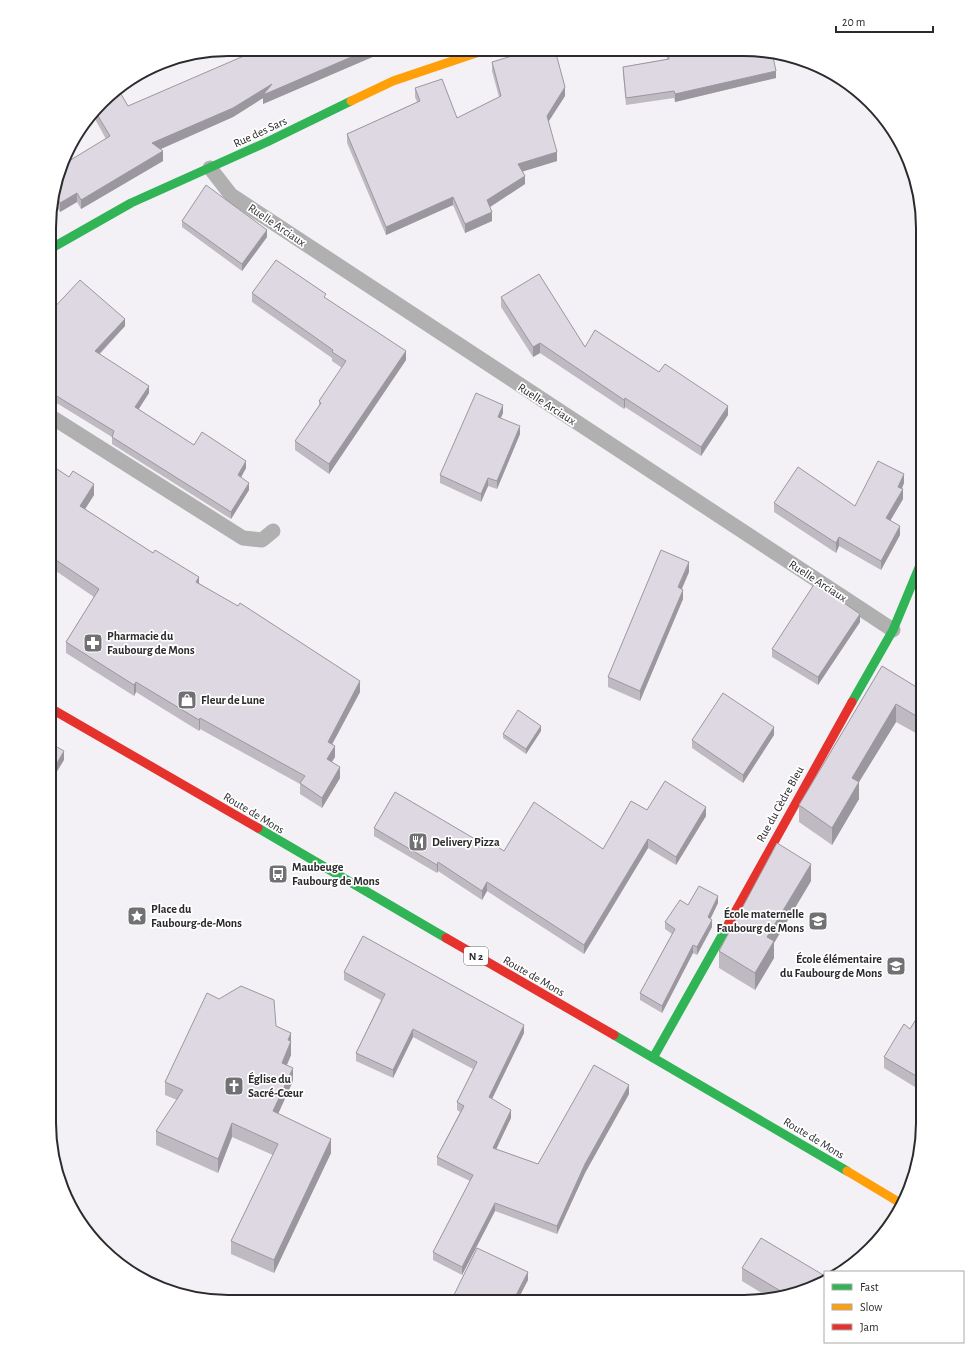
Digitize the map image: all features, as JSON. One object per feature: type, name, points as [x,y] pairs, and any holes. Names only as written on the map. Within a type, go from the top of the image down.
[{"type":"street","name":"Rue des Sars","points":[[56,245],[131,203],[210,168],[393,81],[467,56]]},
{"type":"street","name":"Rue du Cèdre Bleu","points":[[653,1058],[673,1025],[784,822],[893,630],[916,575]]},
{"type":"street","name":"Route de Mons","points":[[56,711],[766,1123],[897,1201]]},
{"type":"lane","name":"Ruelle Arciaux","points":[[210,168],[231,195],[893,630]]},
{"type":"lane","points":[[56,420],[243,538],[262,540],[273,531]]},
{"type":"building","points":[[244,56],[354,56],[263,95],[272,84],[233,108],[152,143],[163,151],[81,200],[77,193],[60,203],[58,200],[59,194],[70,160],[110,136],[98,116],[106,106],[121,94],[128,106]]},
{"type":"building","points":[[512,56],[557,56],[565,87],[547,116],[557,152],[518,164],[525,176],[487,200],[492,212],[465,224],[453,197],[386,227],[347,134],[420,101],[415,88],[442,79],[457,118],[501,96],[492,62]]},
{"type":"building","points":[[668,56],[766,57],[773,58],[776,71],[675,94],[674,91],[626,98],[623,67],[669,59]]},
{"type":"building","points":[[206,185],[267,230],[242,264],[182,221]]},
{"type":"building","points":[[276,260],[326,294],[324,297],[406,351],[329,464],[295,441],[321,403],[319,401],[346,361],[332,352],[333,350],[252,293]]},
{"type":"building","points":[[539,274],[585,347],[595,330],[659,372],[665,364],[728,406],[701,447],[625,398],[624,400],[540,343],[533,347],[501,297]]},
{"type":"building","points":[[80,280],[125,319],[95,351],[149,386],[135,407],[194,445],[202,432],[246,461],[238,475],[249,483],[231,512],[112,437],[114,431],[56,396],[56,306]]},
{"type":"building","points":[[476,393],[503,405],[498,417],[520,426],[497,481],[488,478],[481,494],[440,475]]},
{"type":"building","points":[[878,461],[904,474],[898,487],[903,489],[886,518],[900,526],[881,561],[839,537],[836,543],[774,503],[798,467],[855,506]]},
{"type":"building","points":[[56,468],[69,477],[73,471],[94,484],[80,506],[153,553],[155,550],[199,577],[196,582],[238,606],[240,603],[360,681],[328,742],[335,746],[327,759],[340,767],[322,798],[300,783],[305,776],[200,718],[199,720],[136,682],[134,685],[66,642],[99,589],[56,560]]},
{"type":"building","points":[[661,550],[689,562],[678,587],[683,590],[640,691],[608,677]]},
{"type":"building","points":[[815,583],[860,614],[818,677],[772,649]]},
{"type":"building","points":[[882,666],[916,687],[916,716],[896,704],[852,778],[859,782],[832,828],[799,805]]},
{"type":"building","points":[[723,693],[774,727],[743,775],[692,740]]},
{"type":"building","points":[[518,710],[541,726],[526,749],[503,734]]},
{"type":"building","points":[[56,746],[64,751],[56,765]]},
{"type":"building","points":[[665,781],[706,807],[676,857],[648,839],[584,945],[487,882],[482,891],[438,862],[437,865],[374,828],[395,792],[480,842],[482,837],[504,851],[534,802],[603,849],[631,801],[647,810]]},
{"type":"building","points":[[777,843],[811,864],[767,937],[774,941],[755,973],[719,951]]},
{"type":"building","points":[[699,886],[718,896],[708,917],[712,920],[697,947],[693,945],[662,1006],[640,993],[675,929],[665,922],[680,900],[688,905]]},
{"type":"building","points":[[363,936],[524,1025],[489,1097],[511,1110],[493,1148],[538,1164],[594,1065],[629,1085],[585,1164],[557,1226],[495,1203],[462,1267],[433,1252],[473,1175],[437,1157],[464,1106],[457,1102],[477,1062],[413,1029],[393,1070],[356,1053],[385,994],[344,972]]},
{"type":"building","points":[[241,986],[274,1000],[276,1026],[291,1033],[288,1040],[291,1041],[282,1063],[293,1068],[273,1111],[331,1139],[274,1260],[231,1241],[278,1144],[232,1123],[218,1159],[156,1131],[183,1090],[165,1082],[207,993],[219,999]]},
{"type":"building","points":[[916,1019],[916,1076],[884,1057],[904,1024],[910,1029]]},
{"type":"building","points":[[761,1238],[824,1275],[810,1282],[781,1291],[742,1268]]},
{"type":"building","points":[[477,1248],[528,1272],[516,1295],[454,1295]]},
{"type":"traffic: fast","points":[[56,246],[131,203],[267,142],[351,101]]},
{"type":"traffic: fast","points":[[852,702],[893,630],[916,575]]},
{"type":"traffic: fast","points":[[258,828],[446,938]]},
{"type":"traffic: fast","points":[[653,1058],[729,923]]},
{"type":"traffic: fast","points":[[614,1035],[847,1171]]},
{"type":"traffic: slow","points":[[351,101],[393,81],[467,56]]},
{"type":"traffic: slow","points":[[847,1171],[897,1201]]},
{"type":"traffic: jam","points":[[729,923],[852,702]]},
{"type":"traffic: jam","points":[[56,711],[258,828]]},
{"type":"traffic: jam","points":[[446,938],[614,1035]]},
{"type":"place","name":"Pharmacie du Faubourg de Mons","points":[[93,643]]},
{"type":"place","name":"Fleur de Lune","points":[[187,700]]},
{"type":"place","name":"Delivery Pizza","points":[[418,842]]},
{"type":"place","name":"Maubeuge Faubourg de Mons","points":[[278,874]]},
{"type":"place","name":"Place du Faubourg-de-Mons","points":[[137,916]]},
{"type":"place","name":"École maternelle Faubourg de Mons","points":[[818,921]]},
{"type":"place","name":"École élémentaire du Faubourg de Mons","points":[[896,966]]},
{"type":"place","name":"Église du Sacré-Cœur","points":[[234,1086]]}]
